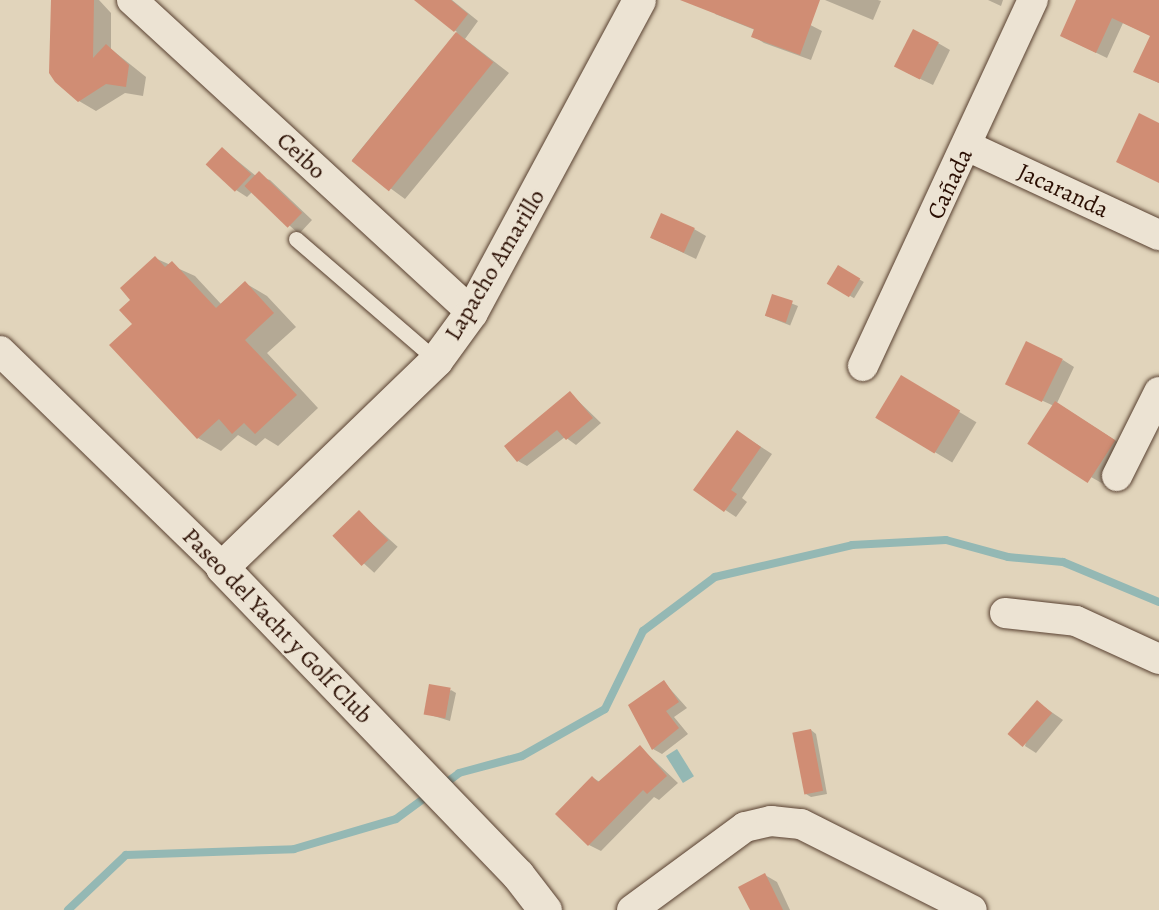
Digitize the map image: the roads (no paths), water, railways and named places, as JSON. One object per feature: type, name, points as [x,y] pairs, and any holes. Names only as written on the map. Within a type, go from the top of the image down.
[{"type":"main road","name":"Lapacho Amarillo","points":[[222,567],[436,360],[471,312],[639,0]]},
{"type":"main road","name":"Paseo del Yacht y Golf Club","points":[[222,567],[452,806],[545,910]]},
{"type":"street","name":"Ceibo","points":[[132,0],[471,312]]},
{"type":"street","name":"Cañada","points":[[863,366],[1033,0]]},
{"type":"street","name":"Jacaranda","points":[[967,146],[1159,235]]},
{"type":"street","name":"Paseo del Yacht y Golf Club","points":[[0,351],[222,567]]},
{"type":"street","points":[[1118,476],[1159,392]]},
{"type":"street","points":[[1005,613],[1076,621],[1159,659]]},
{"type":"street","points":[[632,910],[745,827],[783,822],[801,824],[972,910]]},
{"type":"lane","points":[[296,239],[436,360]]},
{"type":"water","points":[[677,749],[694,776],[683,783],[666,756]]},
{"type":"waterway","points":[[442,786],[459,773],[522,756],[605,709],[643,631],[715,577],[852,545],[946,540],[1008,557],[1063,562],[1159,602]]},
{"type":"waterway","points":[[68,910],[126,855],[294,849],[396,819],[430,794]]}]
